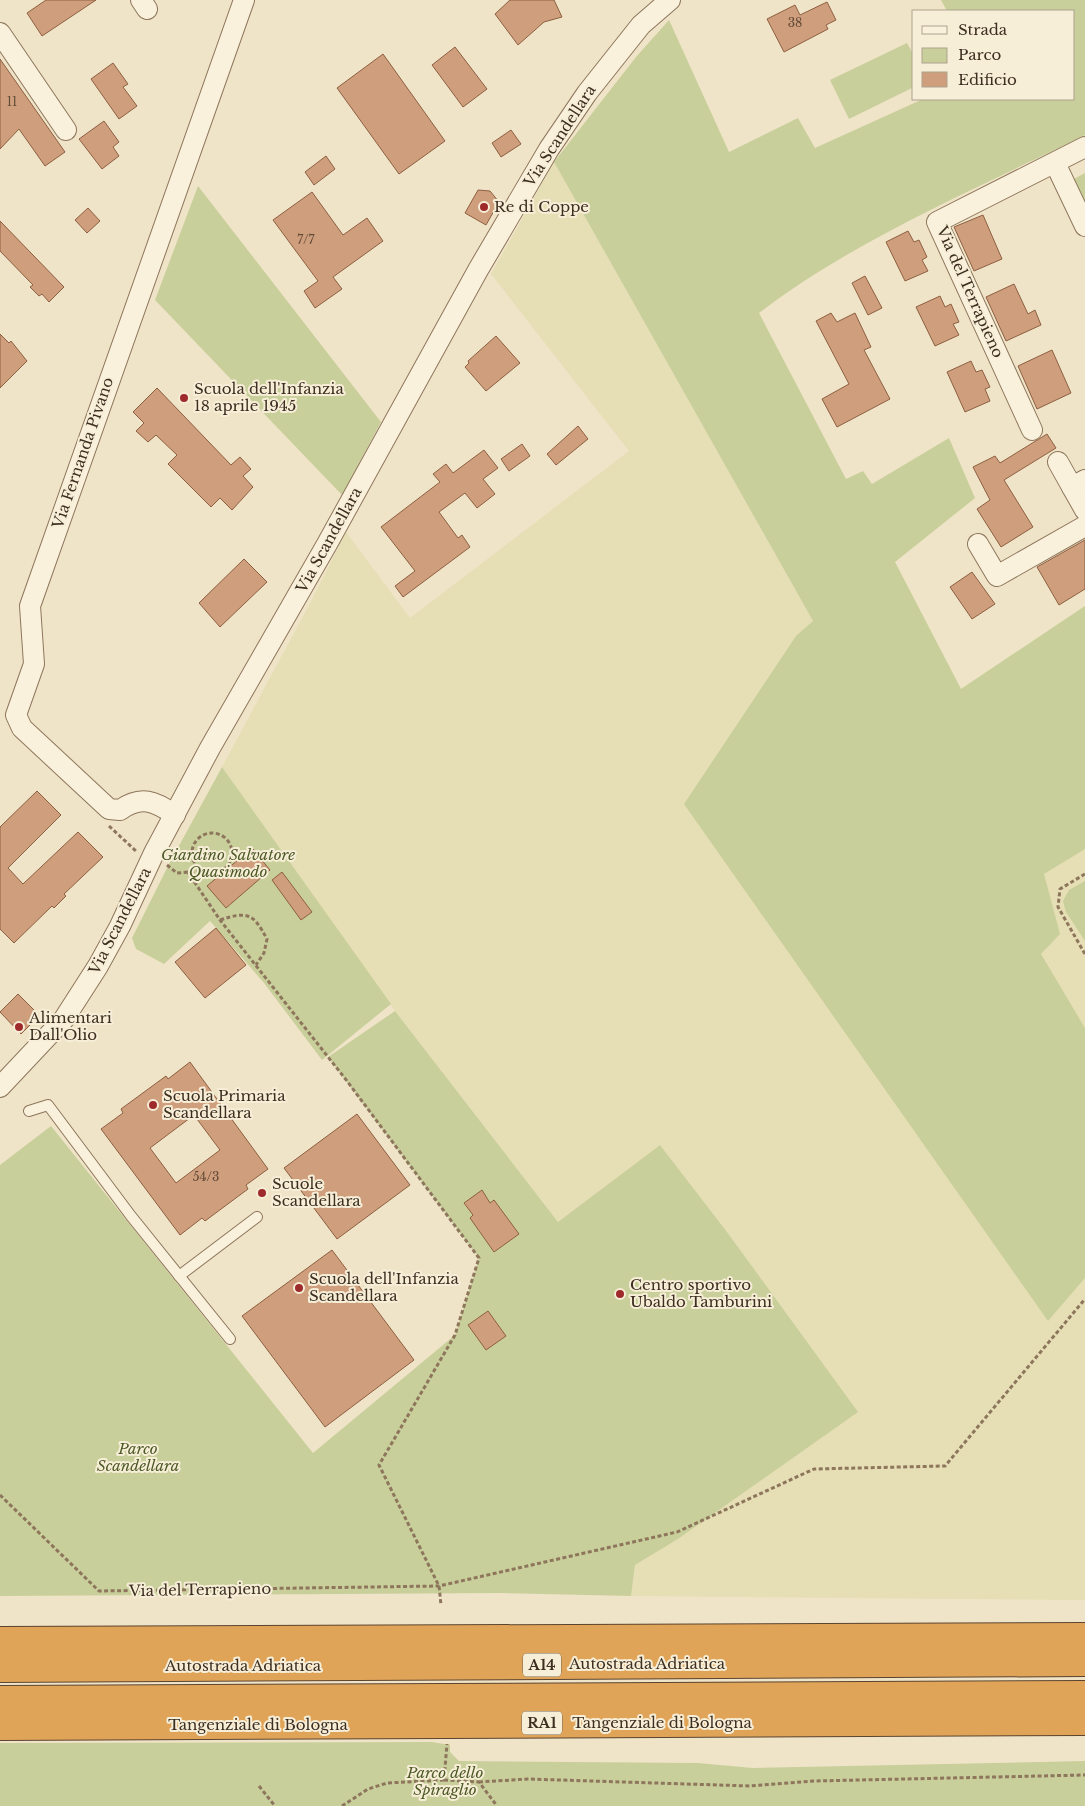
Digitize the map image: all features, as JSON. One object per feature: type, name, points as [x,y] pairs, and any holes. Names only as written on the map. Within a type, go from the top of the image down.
[{"type":"highway","points":[[0,1641],[1085,1636]]},
{"type":"highway","name":"Autostrada Adriatica","points":[[0,1668],[1085,1662]]},
{"type":"highway","name":"A14","points":[[0,1700],[1085,1695]]},
{"type":"highway","name":"Tangenziale di Bologna","points":[[0,1726],[1050,1721],[1085,1723]]},
{"type":"street","name":"Via Fernanda Pivano","points":[[175,815],[160,805],[148,801],[132,802],[120,810],[109,809],[22,728],[16,715],[34,664],[30,606],[244,0]]},
{"type":"street","name":"Via Scandellara","points":[[0,1087],[54,1031],[80,995],[120,926],[175,815],[478,270],[549,149],[587,93],[641,25],[670,0]]},
{"type":"street","points":[[0,32],[66,130]]},
{"type":"street","name":"Via del Terrapieno","points":[[1032,430],[937,222],[1085,147]]},
{"type":"street","points":[[1055,162],[1085,226]]},
{"type":"street","points":[[1058,462],[1078,483],[1085,510]]},
{"type":"street","points":[[978,544],[997,576],[1085,526]]},
{"type":"lane","points":[[29,1111],[48,1105],[179,1276],[230,1339]]},
{"type":"lane","points":[[179,1276],[257,1217]]},
{"type":"path","points":[[170,867],[177,873],[201,871],[214,874],[226,868],[230,862],[232,849],[230,843],[220,834],[206,834],[195,841],[192,854],[193,861],[201,871]]},
{"type":"path","points":[[187,871],[220,920],[347,1081],[479,1258],[455,1335],[379,1464],[439,1586],[441,1605]]},
{"type":"path","points":[[1085,874],[1060,889],[1058,907],[1085,954]]},
{"type":"path","points":[[220,920],[239,914],[256,920],[267,938],[264,953],[256,965]]},
{"type":"path","name":"Via del Terrapieno","points":[[0,1495],[99,1591],[439,1586],[677,1532],[814,1469],[945,1466],[1085,1299]]},
{"type":"path","points":[[444,1780],[447,1741]]},
{"type":"path","points":[[342,1806],[368,1789],[387,1783],[444,1780],[479,1782],[528,1779],[750,1786],[814,1781],[1085,1775]]},
{"type":"path","points":[[479,1782],[497,1806]]},
{"type":"path","points":[[259,1786],[275,1806]]},
{"type":"shaded area","points":[[554,162],[813,621],[895,562],[961,689],[1085,606],[1085,1600],[631,1596],[635,1565],[678,1539],[857,1412],[727,1232],[660,1145],[558,1222],[395,1011],[222,767],[346,532],[410,618],[629,451],[491,274]]},
{"type":"green space","points":[[941,0],[1085,0],[1085,135],[960,195],[876,239],[835,262],[759,313],[846,479],[863,471],[872,484],[949,438],[975,498],[895,562],[961,689],[1085,606],[1085,849],[1044,874],[1060,934],[1041,954],[1085,1028],[1085,1278],[1048,1321],[684,804],[796,636],[813,621],[554,162],[636,57],[669,20],[729,152],[798,118],[815,148],[921,100],[1075,100],[1075,10],[946,10]]},
{"type":"green space","points":[[907,43],[912,52],[912,88],[849,119],[830,80]]},
{"type":"green space","points":[[1085,173],[1085,213],[1070,181]]},
{"type":"green space","points":[[198,186],[381,422],[342,495],[155,300]]},
{"type":"green space","name":"Giardino Salvatore Quasimodo","points":[[222,767],[391,1004],[322,1060],[264,983],[210,921],[164,964],[136,949],[132,938],[169,864]]},
{"type":"green space","points":[[1085,881],[1085,941],[1066,912],[1063,901],[1069,890]]},
{"type":"green space","name":"Parco Scandellara","points":[[395,1011],[558,1222],[660,1145],[727,1232],[858,1412],[678,1539],[635,1565],[631,1596],[501,1593],[0,1596],[0,1165],[51,1126],[313,1453],[455,1335],[479,1258],[328,1057]]},
{"type":"green space","name":"Parco dello Spiraglio","points":[[432,1742],[450,1745],[450,1752],[459,1761],[698,1763],[753,1768],[1085,1761],[1085,1806],[0,1806],[0,1743]]},
{"type":"building","points":[[46,0],[96,0],[42,36],[27,13]]},
{"type":"building","points":[[510,0],[554,0],[562,17],[544,22],[518,45],[495,14]]},
{"type":"building","points":[[827,2],[836,20],[826,25],[828,29],[784,52],[767,19],[795,5],[800,15]]},
{"type":"building","points":[[455,47],[487,89],[463,107],[432,65]]},
{"type":"building","points":[[383,54],[445,141],[399,174],[337,88]]},
{"type":"building","points":[[0,59],[65,152],[45,166],[19,129],[0,149]]},
{"type":"building","points":[[113,63],[128,84],[123,87],[137,106],[119,119],[91,79]]},
{"type":"building","points":[[104,121],[119,142],[113,147],[119,156],[102,169],[79,139]]},
{"type":"building","points":[[511,130],[521,144],[501,157],[492,143]]},
{"type":"building","points":[[326,156],[335,169],[314,185],[305,172]]},
{"type":"building","points":[[478,190],[490,191],[499,202],[486,225],[465,213]]},
{"type":"building","points":[[312,192],[343,235],[367,218],[383,241],[333,277],[342,289],[315,308],[304,291],[318,281],[273,220]]},
{"type":"building","points":[[88,208],[100,221],[87,233],[75,220]]},
{"type":"building","points":[[983,215],[1002,259],[974,271],[954,227]]},
{"type":"building","points":[[0,221],[64,287],[49,302],[42,294],[39,296],[30,287],[33,285],[0,251]]},
{"type":"building","points":[[908,231],[914,242],[919,240],[927,257],[922,260],[928,271],[905,281],[886,242]]},
{"type":"building","points":[[865,276],[882,308],[868,315],[852,283]]},
{"type":"building","points":[[1014,284],[1028,314],[1035,310],[1041,325],[1006,341],[986,297]]},
{"type":"building","points":[[940,296],[945,307],[951,304],[959,322],[953,324],[959,335],[935,346],[916,307]]},
{"type":"building","points":[[831,313],[837,322],[855,313],[871,347],[864,350],[890,399],[837,427],[822,399],[849,384],[816,321]]},
{"type":"building","points":[[0,334],[9,343],[11,341],[27,361],[0,388]]},
{"type":"building","points":[[496,336],[520,363],[486,391],[465,367],[469,363],[468,361]]},
{"type":"building","points":[[1052,350],[1071,393],[1037,409],[1018,366]]},
{"type":"building","points":[[971,361],[976,372],[982,370],[990,387],[985,389],[990,401],[965,412],[947,372]]},
{"type":"building","points":[[157,388],[231,465],[240,457],[251,469],[243,476],[253,487],[232,510],[220,498],[211,507],[168,464],[177,455],[156,435],[148,442],[136,431],[144,423],[133,412]]},
{"type":"building","points":[[578,426],[588,439],[556,465],[547,454]]},
{"type":"building","points":[[1047,434],[1056,448],[1004,480],[1033,527],[1001,547],[977,509],[990,500],[973,467],[995,456],[1000,463]]},
{"type":"building","points":[[522,444],[530,456],[509,471],[501,459]]},
{"type":"building","points":[[484,450],[498,468],[483,479],[495,494],[477,508],[465,493],[439,512],[458,538],[462,535],[470,547],[403,597],[395,586],[415,571],[381,527],[440,482],[433,474],[446,464],[453,473]]},
{"type":"building","points":[[1085,540],[1085,589],[1059,605],[1037,567]]},
{"type":"building","points":[[244,559],[267,582],[220,627],[199,603]]},
{"type":"building","points":[[972,572],[995,604],[972,619],[950,587]]},
{"type":"building","points":[[37,791],[61,815],[8,868],[23,884],[78,832],[103,857],[64,894],[66,896],[54,908],[52,906],[14,943],[0,929],[0,827]]},
{"type":"building","points":[[252,848],[270,870],[226,908],[207,886]]},
{"type":"building","points":[[282,872],[312,912],[301,920],[272,880]]},
{"type":"building","points":[[216,928],[246,965],[205,998],[175,962]]},
{"type":"building","points":[[18,994],[37,1013],[27,1022],[30,1025],[21,1034],[0,1012]]},
{"type":"building","points":[[190,1062],[268,1169],[246,1185],[248,1189],[205,1221],[202,1218],[180,1235],[101,1129],[123,1113],[121,1109],[166,1076],[168,1079]],"holes":[[[194,1115],[220,1150],[176,1183],[150,1148]]]},
{"type":"building","points":[[357,1114],[410,1185],[337,1239],[284,1168]]},
{"type":"building","points":[[482,1190],[490,1203],[494,1200],[519,1234],[494,1252],[470,1218],[473,1215],[464,1203]]},
{"type":"building","points":[[332,1250],[414,1360],[325,1427],[242,1316]]},
{"type":"building","points":[[488,1311],[506,1336],[486,1350],[468,1325]]},
{"type":"place","name":"Re di Coppe","points":[[484,207]]},
{"type":"place","name":"Scuola dell'Infanzia 18 aprile 1945","points":[[184,398]]},
{"type":"place","name":"Alimentari Dall'Olio","points":[[19,1027]]},
{"type":"place","name":"Scuola Primaria Scandellara","points":[[153,1105]]},
{"type":"place","name":"Scuole Scandellara","points":[[262,1193]]},
{"type":"place","name":"Scuola dell'Infanzia Scandellara","points":[[299,1288]]},
{"type":"place","name":"Centro sportivo Ubaldo Tamburini","points":[[620,1294]]}]
